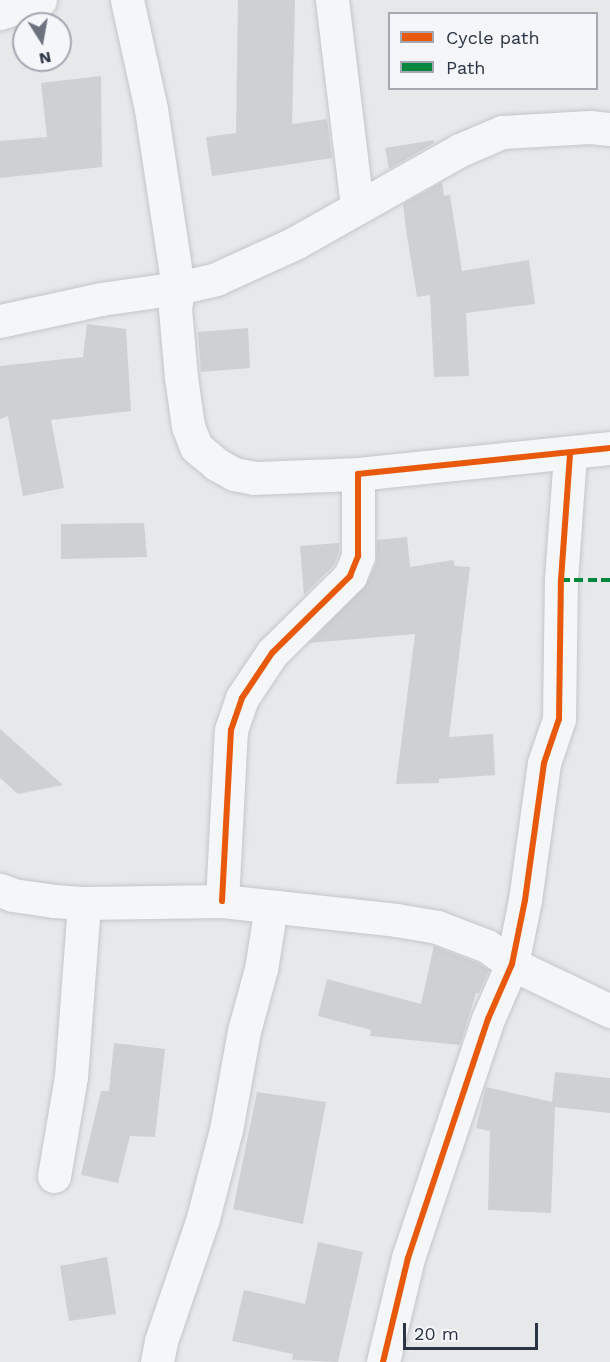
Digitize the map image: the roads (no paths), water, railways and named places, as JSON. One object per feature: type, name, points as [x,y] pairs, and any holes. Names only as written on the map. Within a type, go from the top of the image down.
[{"type":"street","points":[[0,13],[40,0]]},
{"type":"street","points":[[128,0],[151,109],[178,288],[175,309],[181,378],[188,426],[196,447],[216,464],[234,474],[254,478],[358,474],[570,454],[610,448]]},
{"type":"street","points":[[332,0],[357,207]]},
{"type":"street","points":[[0,321],[101,299],[178,288],[226,275],[295,243],[460,150],[502,132],[610,129]]},
{"type":"street","points":[[383,1362],[408,1258],[488,1019],[512,964],[525,900],[544,763],[559,719],[561,580],[570,454]]},
{"type":"street","points":[[222,902],[231,730],[242,698],[272,653],[350,576],[358,556],[358,474]]},
{"type":"street","points":[[0,890],[14,895],[54,902],[222,902],[396,920],[437,927],[487,946],[512,964],[610,1011]]},
{"type":"street","points":[[54,1176],[71,1077],[84,903]]},
{"type":"street","points":[[158,1362],[161,1341],[203,1218],[226,1130],[244,1031],[261,969],[271,907]]}]
